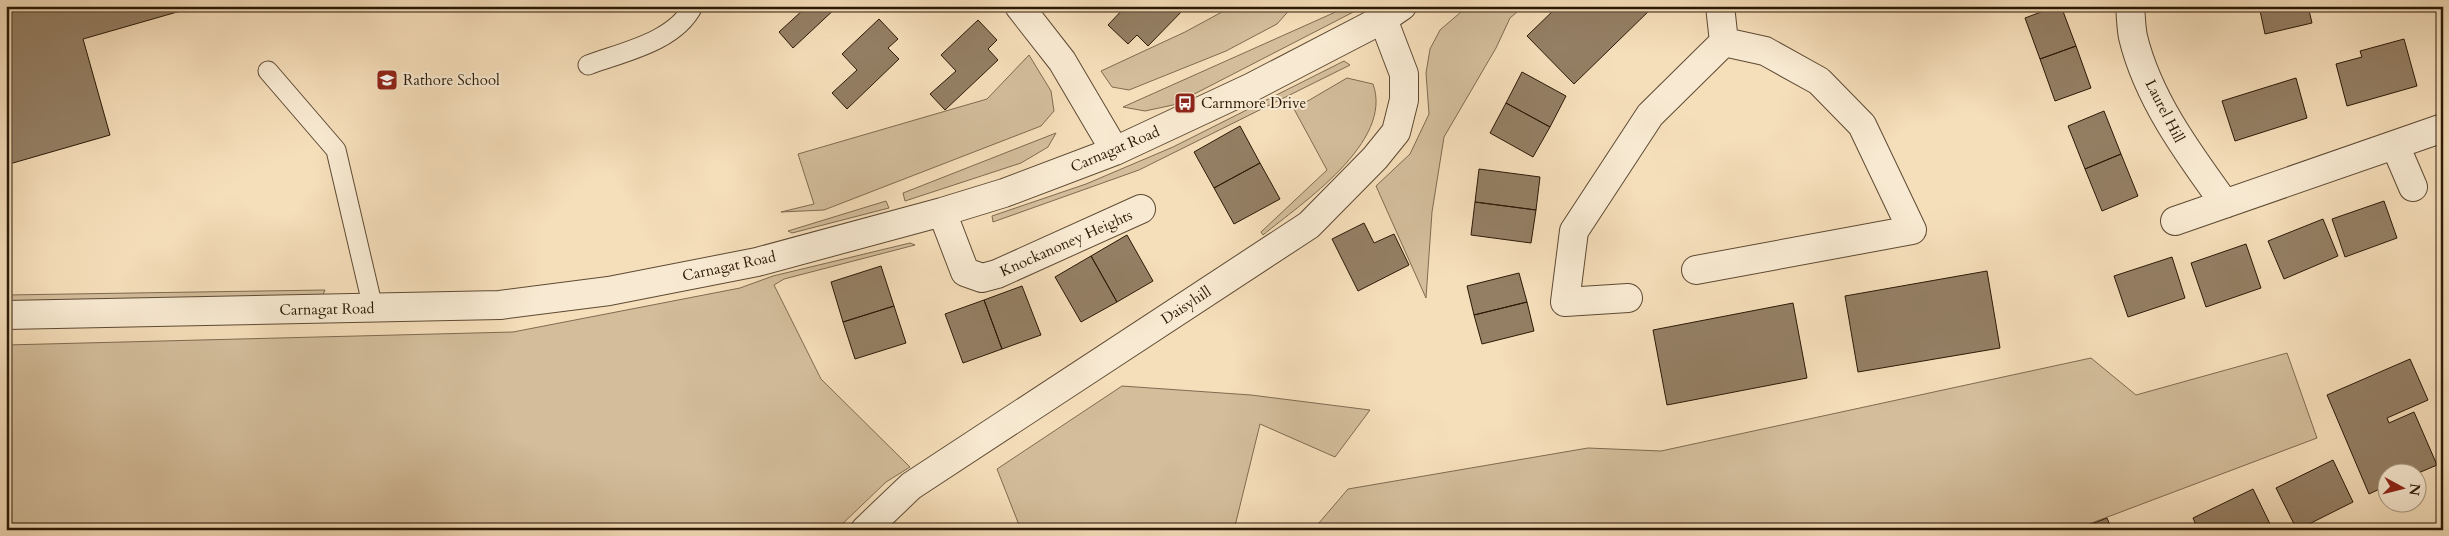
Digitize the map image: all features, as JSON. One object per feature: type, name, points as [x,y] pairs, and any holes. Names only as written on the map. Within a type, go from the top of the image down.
[{"type":"street","points":[[1019,6],[1062,60],[1114,151]]},
{"type":"street","points":[[1720,6],[1724,42]]},
{"type":"street","name":"Laurel Hill","points":[[2130,6],[2133,37],[2150,84],[2179,141],[2224,204]]},
{"type":"street","name":"Carnagat Road","points":[[6,315],[500,305],[609,291],[757,262],[942,212],[1004,193],[1114,151],[1252,87],[1392,13]]},
{"type":"street","name":"Daisyhill","points":[[865,530],[911,486],[1309,224],[1375,158],[1396,132],[1404,100],[1404,74],[1392,13]]},
{"type":"street","points":[[1696,270],[1912,230],[1862,125],[1819,81],[1765,51],[1724,42]]},
{"type":"street","points":[[1628,298],[1565,302],[1574,232],[1650,115],[1724,42]]},
{"type":"street","points":[[2175,221],[2443,128]]},
{"type":"street","points":[[2395,145],[2413,187]]},
{"type":"street","name":"Knockanoney Heights","points":[[942,212],[965,272],[982,278],[997,274],[1141,209]]},
{"type":"lane","points":[[588,65],[648,43],[675,28],[693,6]]},
{"type":"lane","points":[[268,71],[336,150],[373,308]]},
{"type":"shaded area","points":[[1233,6],[1293,6],[1277,24],[1226,51],[1129,90],[1112,87],[1101,71],[1185,32]]},
{"type":"shaded area","points":[[1349,6],[1365,6],[1173,105],[1145,111],[1123,107]]},
{"type":"shaded area","points":[[1468,6],[1524,6],[1510,18],[1496,48],[1444,137],[1432,212],[1426,298],[1376,186],[1410,154],[1429,114],[1426,73],[1430,49],[1440,30]]},
{"type":"shaded area","points":[[1029,55],[1051,91],[1054,111],[1041,126],[824,210],[781,212],[814,204],[798,154],[987,99]]},
{"type":"shaded area","points":[[1344,61],[1350,65],[1139,170],[993,222],[992,216],[1086,184],[1173,147]]},
{"type":"shaded area","points":[[1347,78],[1373,84],[1376,106],[1370,128],[1358,149],[1340,169],[1300,206],[1263,235],[1261,232],[1327,170],[1294,109]]},
{"type":"shaded area","points":[[1056,133],[1048,147],[1021,163],[905,201],[903,193]]},
{"type":"shaded area","points":[[886,201],[889,208],[792,233],[788,231]]},
{"type":"shaded area","points":[[910,243],[915,245],[784,279],[774,285],[821,379],[910,467],[886,482],[836,530],[6,530],[6,345],[513,332],[740,288],[773,276]]},
{"type":"shaded area","points":[[325,290],[322,297],[6,301],[6,295]]},
{"type":"shaded area","points":[[2287,353],[2317,438],[2073,530],[1313,530],[1348,489],[1588,448],[1661,451],[2091,358],[2136,395]]},
{"type":"shaded area","points":[[1122,386],[1251,395],[1370,410],[1335,457],[1260,424],[1234,530],[1021,530],[997,469]]},
{"type":"building","points":[[6,6],[198,6],[83,39],[110,135],[6,165]]},
{"type":"building","points":[[801,6],[838,6],[793,48],[779,32],[804,9]]},
{"type":"building","points":[[1126,6],[1187,6],[1148,46],[1137,35],[1128,44],[1108,25]]},
{"type":"building","points":[[1558,6],[1654,6],[1574,84],[1527,36]]},
{"type":"building","points":[[2061,6],[2076,46],[2040,59],[2025,18]]},
{"type":"building","points":[[2259,6],[2308,6],[2312,23],[2265,34]]},
{"type":"building","points":[[879,19],[898,39],[888,48],[899,59],[847,109],[832,93],[857,70],[842,54]]},
{"type":"building","points":[[978,20],[997,40],[988,49],[998,60],[945,110],[930,94],[956,71],[941,55]]},
{"type":"building","points":[[2404,39],[2417,86],[2347,106],[2336,64],[2362,57],[2360,51]]},
{"type":"building","points":[[2076,46],[2091,88],[2055,101],[2040,59]]},
{"type":"building","points":[[1522,72],[1566,96],[1550,127],[1506,103]]},
{"type":"building","points":[[2296,78],[2307,118],[2235,141],[2222,101]]},
{"type":"building","points":[[1506,103],[1550,127],[1533,157],[1490,133]]},
{"type":"building","points":[[2104,111],[2121,154],[2085,169],[2068,126]]},
{"type":"building","points":[[1240,126],[1260,163],[1214,188],[1194,152]]},
{"type":"building","points":[[2121,154],[2138,196],[2102,211],[2085,169]]},
{"type":"building","points":[[1260,163],[1280,199],[1234,224],[1214,188]]},
{"type":"building","points":[[1479,169],[1540,177],[1536,210],[1475,202]]},
{"type":"building","points":[[2384,201],[2397,238],[2345,257],[2332,219]]},
{"type":"building","points":[[1475,202],[1536,210],[1531,243],[1471,235]]},
{"type":"building","points":[[2323,219],[2338,256],[2284,279],[2268,241]]},
{"type":"building","points":[[1364,223],[1374,243],[1394,234],[1409,265],[1358,291],[1332,239]]},
{"type":"building","points":[[1127,235],[1153,281],[1117,302],[1091,256]]},
{"type":"building","points":[[2246,244],[2261,288],[2206,307],[2191,263]]},
{"type":"building","points":[[1091,256],[1117,302],[1081,322],[1055,277]]},
{"type":"building","points":[[2172,257],[2185,298],[2128,317],[2114,276]]},
{"type":"building","points":[[881,266],[894,306],[843,322],[831,282]]},
{"type":"building","points":[[1987,271],[2000,348],[1858,372],[1845,296]]},
{"type":"building","points":[[1519,273],[1527,302],[1474,315],[1467,286]]},
{"type":"building","points":[[1022,286],[1041,335],[1002,349],[984,300]]},
{"type":"building","points":[[984,300],[1002,349],[963,363],[945,314]]},
{"type":"building","points":[[1527,302],[1534,331],[1482,344],[1474,315]]},
{"type":"building","points":[[1793,303],[1807,378],[1667,405],[1653,330]]},
{"type":"building","points":[[894,306],[906,343],[855,359],[843,322]]},
{"type":"building","points":[[2410,359],[2428,400],[2387,418],[2389,423],[2414,412],[2437,465],[2426,470],[2426,464],[2376,464],[2376,491],[2369,494],[2327,395]]},
{"type":"building","points":[[2333,460],[2353,502],[2297,530],[2276,488]]},
{"type":"building","points":[[2253,489],[2273,530],[2198,530],[2193,518]]},
{"type":"building","points":[[2107,518],[2112,530],[2079,530],[2079,529]]},
{"type":"place","name":"Rathore School","points":[[387,80]]},
{"type":"place","name":"Carnmore Drive","points":[[1185,103]]}]
